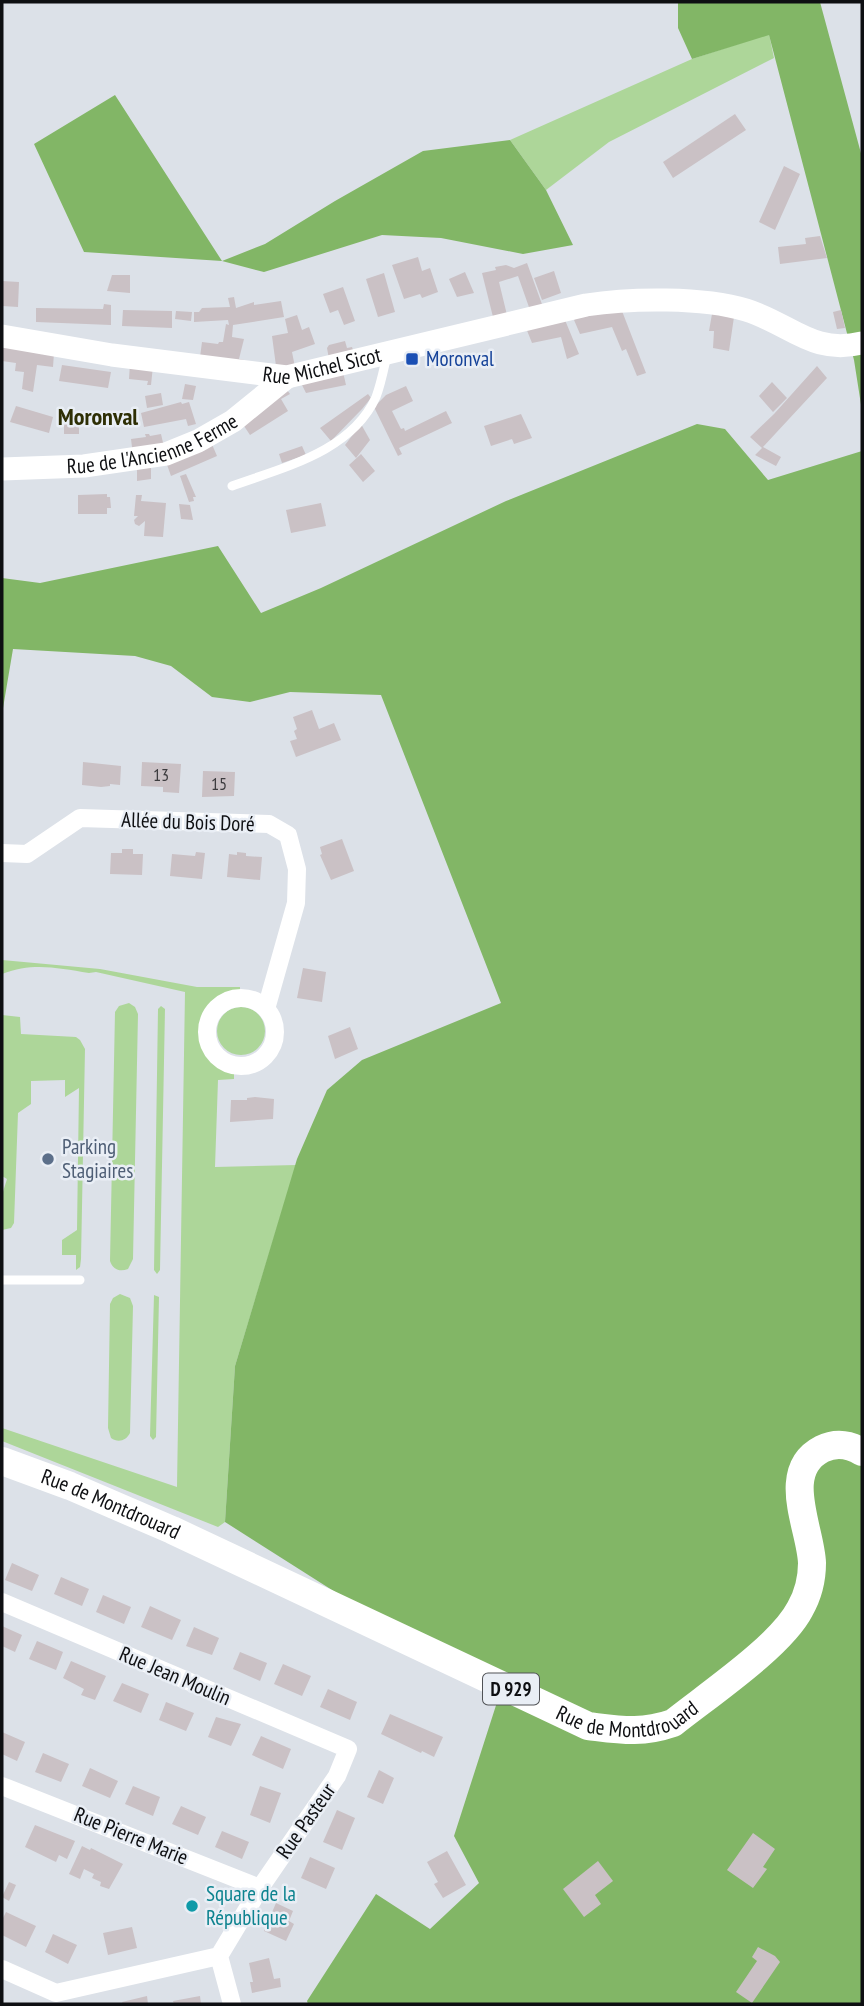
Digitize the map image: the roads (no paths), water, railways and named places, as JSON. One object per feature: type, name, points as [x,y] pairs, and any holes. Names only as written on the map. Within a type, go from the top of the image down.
[{"type":"main road","name":"Rue de Montdrouard","points":[[2,1461],[70,1486],[172,1530],[588,1726],[626,1731],[652,1730],[673,1723],[787,1629],[806,1596],[812,1572],[811,1552],[800,1498],[804,1467],[813,1455],[831,1445],[845,1444],[862,1452]]},
{"type":"street","name":"Rue Michel Sicot","points":[[2,337],[112,355],[287,377],[586,305],[624,301],[688,302],[734,307],[764,317],[818,344],[838,346],[862,343]]},
{"type":"street","name":"Rue de l'Ancienne Ferme","points":[[2,469],[84,466],[166,454],[233,421],[287,377]]},
{"type":"street","name":"Allée du Bois Doré","points":[[2,853],[27,854],[80,818],[269,824],[288,835],[296,869],[296,903],[266,1009]]},
{"type":"street","name":"Rue Jean Moulin","points":[[2,1602],[348,1749]]},
{"type":"street","name":"Rue Pasteur","points":[[219,1956],[260,1888],[337,1776],[348,1749]]},
{"type":"street","name":"Rue Pierre Marie","points":[[2,1786],[260,1888]]},
{"type":"street","points":[[2,1969],[56,1993],[219,1956],[232,2004]]},
{"type":"lane","points":[[232,486],[304,460],[337,444],[365,415],[376,397],[388,353]]},
{"type":"lane","points":[[2,1280],[80,1280]]},
{"type":"place","name":"Moronval","points":[[412,359]]},
{"type":"place","name":"Parking Stagiaires","points":[[48,1159]]},
{"type":"place","name":"Square de la République","points":[[192,1906]]},
{"type":"district","name":"Moronval","points":[[98,417]]}]
